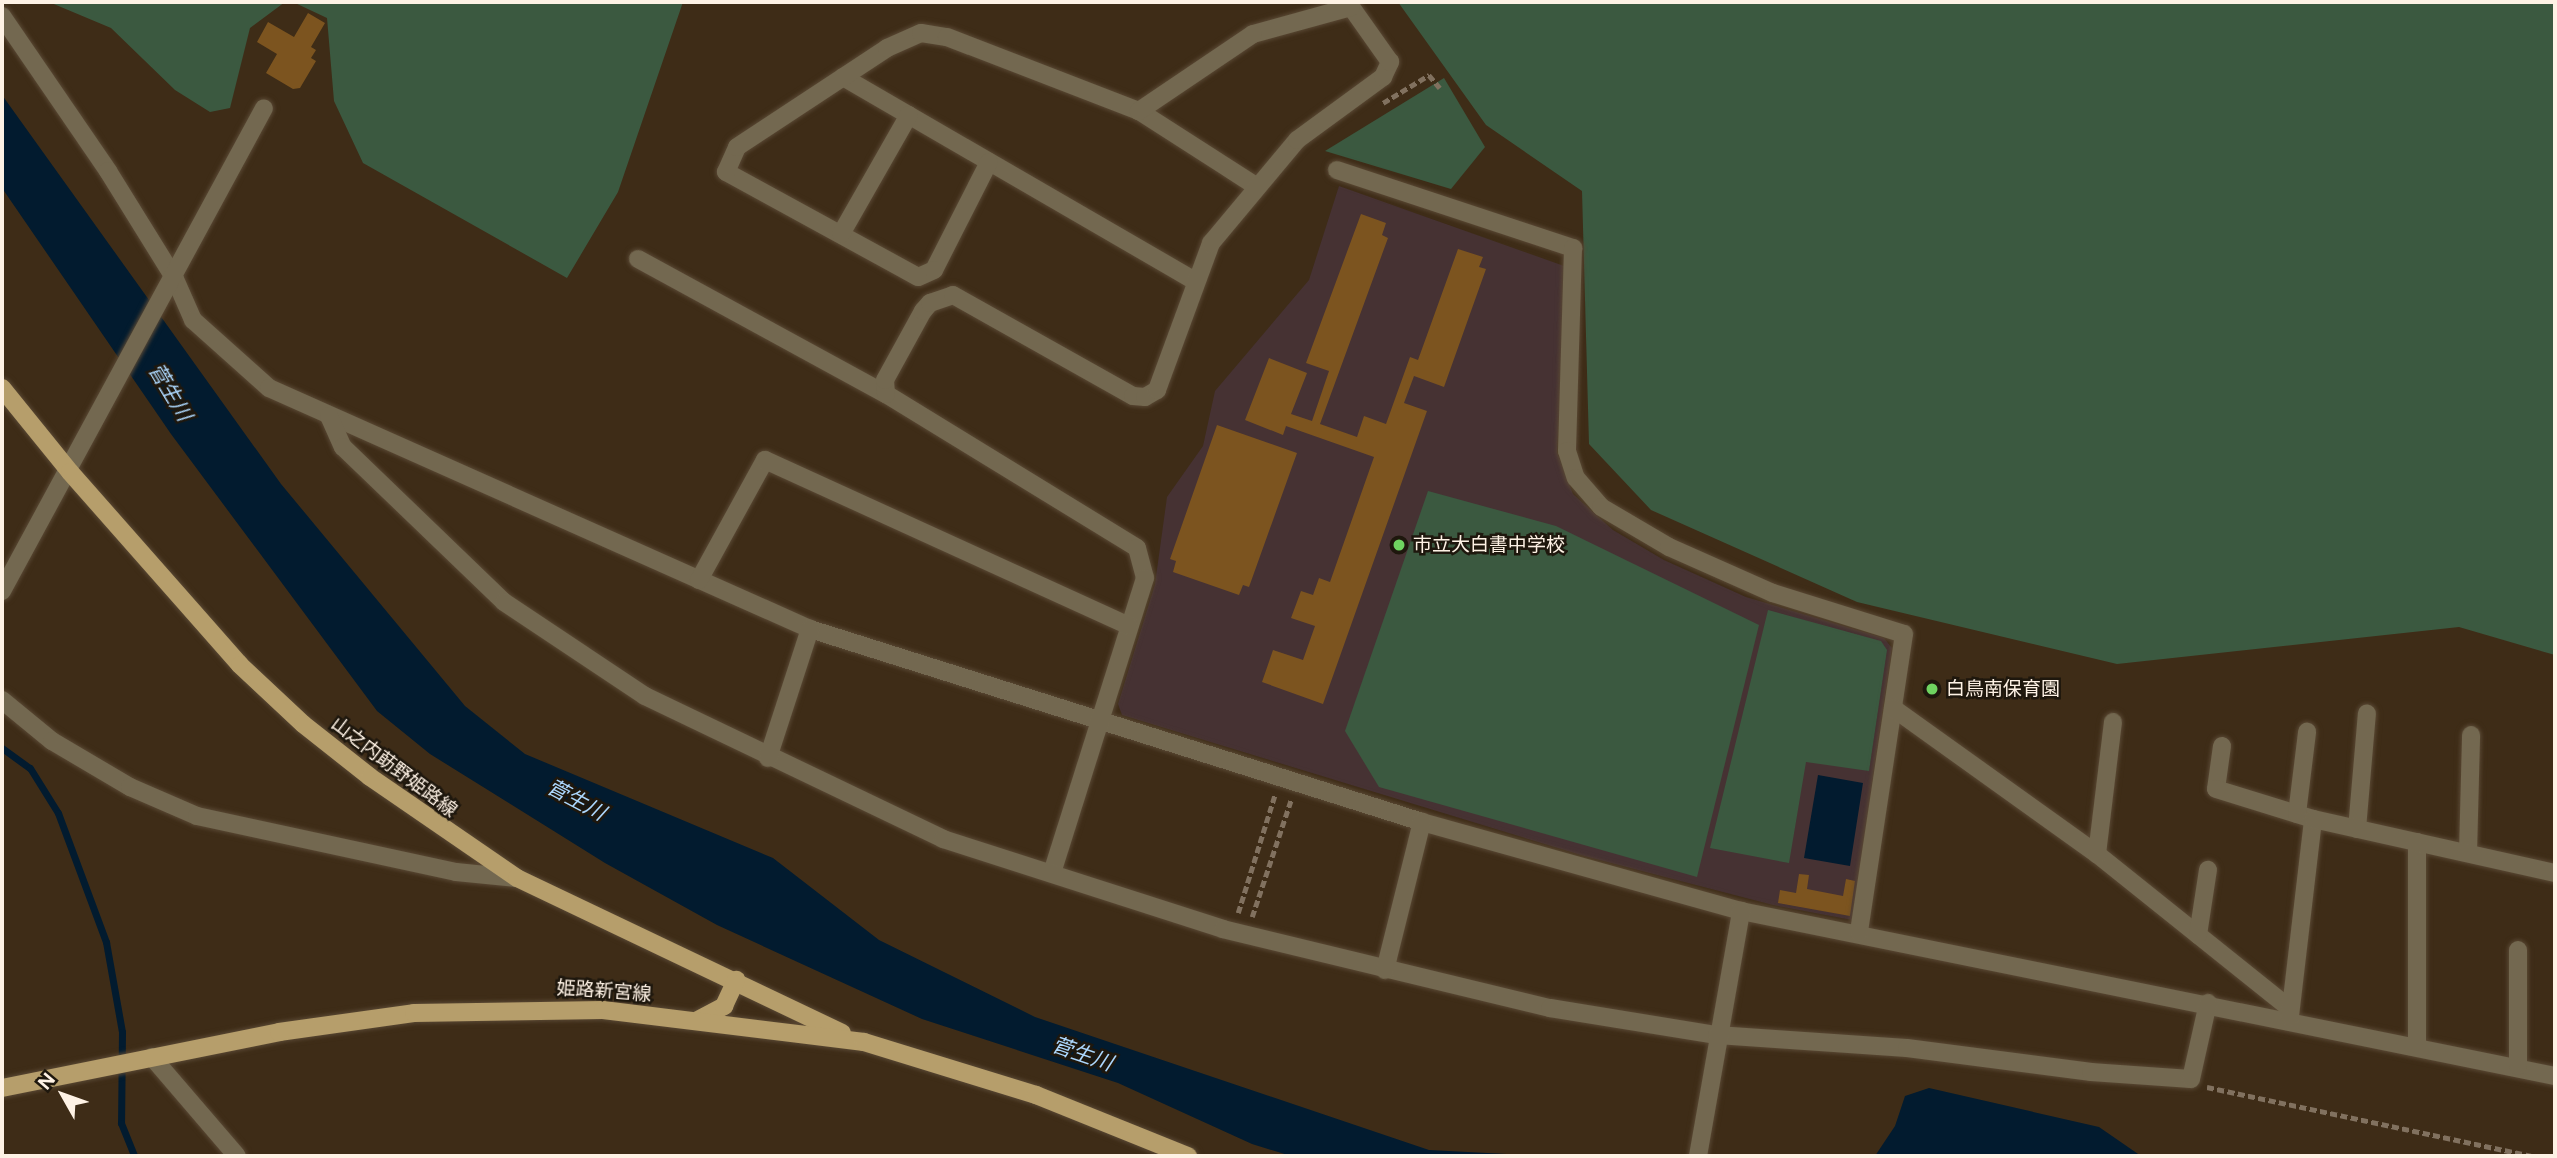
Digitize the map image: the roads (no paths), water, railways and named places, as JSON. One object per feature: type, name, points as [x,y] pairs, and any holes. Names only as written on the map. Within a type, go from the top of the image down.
[{"type":"main road","name":"山之内莇野姫路線","points":[[2,388],[73,466],[240,665],[303,724],[439,829],[517,878],[864,1042]]},
{"type":"main road","points":[[698,1020],[724,1006],[736,980]]},
{"type":"main road","name":"姫路新宮線","points":[[2,1087],[279,1032],[414,1013],[537,1008],[698,1020],[864,1042],[1036,1095],[1179,1154]]},
{"type":"street","points":[[887,394],[885,380],[923,311],[930,303],[953,295],[1133,396],[1145,397],[1157,390],[1211,243],[1297,140],[1383,77],[1390,62],[1352,7],[1253,34],[1139,111]]},
{"type":"street","points":[[2,16],[70,113],[175,279],[193,320],[269,388],[810,629],[1100,718],[1422,822],[1741,911],[2208,1003],[2290,1014],[2417,1046],[2555,1076]]},
{"type":"street","points":[[989,162],[934,270],[918,277],[726,172],[737,147],[887,48],[921,33],[947,37],[1139,111],[1256,186]]},
{"type":"street","points":[[844,77],[1195,281]]},
{"type":"street","points":[[2,590],[175,279],[264,108]]},
{"type":"street","points":[[841,234],[909,115]]},
{"type":"street","points":[[1337,170],[1573,248],[1567,451],[1576,478],[1601,507],[1669,547],[1773,593],[1903,634],[1859,933]]},
{"type":"street","points":[[638,259],[887,394],[1138,548],[1145,578],[1052,873]]},
{"type":"street","points":[[329,416],[343,447],[504,602],[645,696],[768,758],[943,839],[1239,933],[1385,970],[1715,1043],[1907,1048],[2091,1072],[2191,1079],[2208,1003]]},
{"type":"street","points":[[699,580],[765,460],[1129,626]]},
{"type":"street","points":[[768,758],[810,629]]},
{"type":"street","points":[[2,700],[52,741],[130,787],[197,816],[456,872],[517,878]]},
{"type":"street","points":[[1893,708],[2097,854],[2198,935],[2290,1014]]},
{"type":"street","points":[[2357,829],[2367,713]]},
{"type":"street","points":[[2097,854],[2113,722]]},
{"type":"street","points":[[2290,1014],[2305,817],[2308,732]]},
{"type":"street","points":[[2468,853],[2471,735]]},
{"type":"street","points":[[2222,746],[2216,789],[2305,817],[2555,873]]},
{"type":"street","points":[[1385,970],[1422,822]]},
{"type":"street","points":[[2417,842],[2417,1046]]},
{"type":"street","points":[[2198,935],[2208,870]]},
{"type":"street","points":[[1698,1156],[1715,1043],[1741,911]]},
{"type":"street","points":[[2518,950],[2518,1066]]},
{"type":"street","points":[[152,1057],[237,1156]]},
{"type":"water","name":"菅生川","points":[[2,95],[281,484],[465,706],[525,754],[773,858],[879,940],[1035,1017],[1429,1150],[1547,1156],[1291,1156],[1252,1144],[1118,1083],[922,1019],[717,925],[605,863],[430,754],[377,711],[171,434],[2,188]]},
{"type":"water","points":[[1818,775],[1863,783],[1850,866],[1804,858]]},
{"type":"water","points":[[1929,1088],[2099,1127],[2141,1156],[1875,1156],[1895,1126],[1905,1096]]},
{"type":"waterway","points":[[2,748],[30,768],[58,813],[106,942],[122,1032],[121,1123],[134,1156]]},
{"type":"place","name":"市立大白書中学校","points":[[1399,545]]},
{"type":"place","name":"白鳥南保育園","points":[[1932,689]]}]
